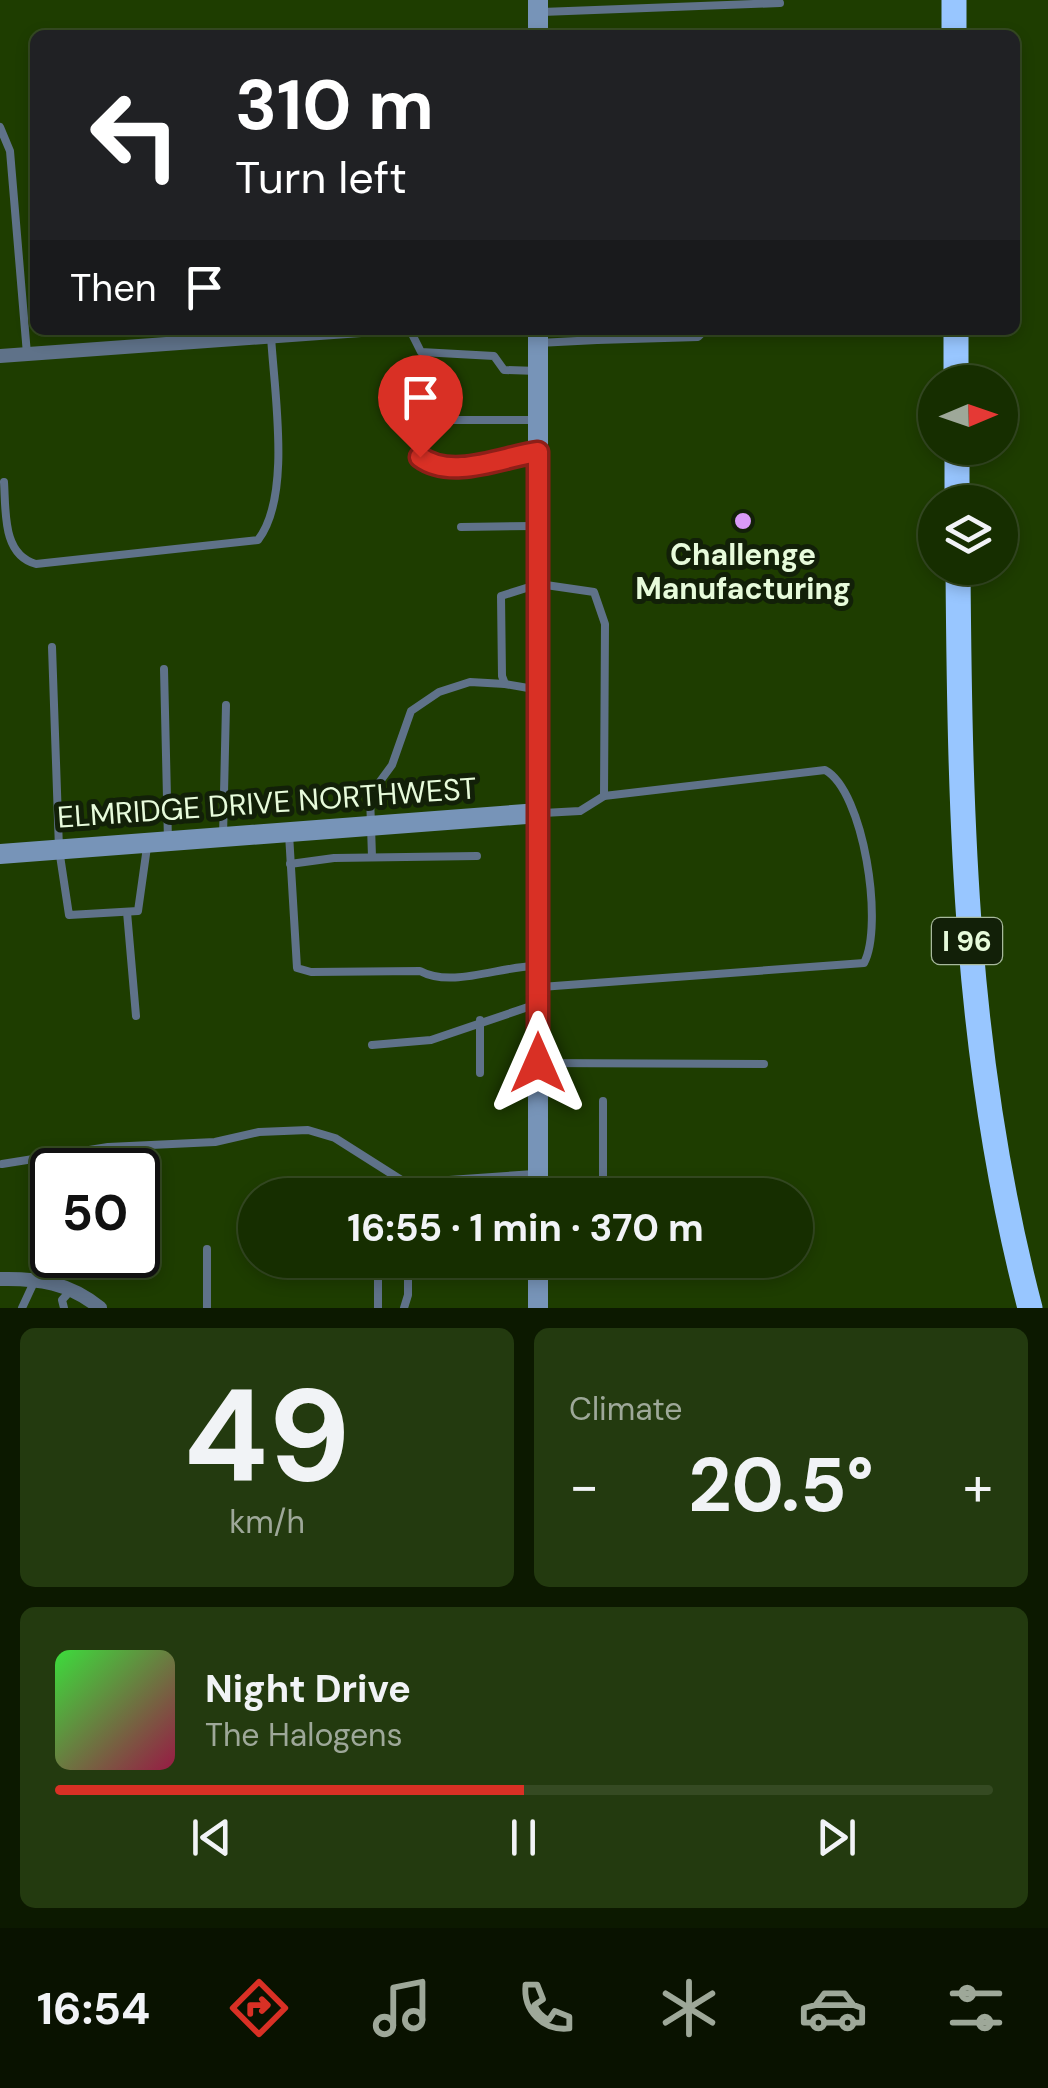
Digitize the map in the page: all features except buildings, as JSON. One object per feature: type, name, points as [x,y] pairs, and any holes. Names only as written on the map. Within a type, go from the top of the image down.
[{"type":"highway","points":[[954,0],[954,30]]},
{"type":"highway","points":[[956,335],[956,365]]},
{"type":"highway","name":"I 96","points":[[958,585],[960,826],[966,930],[1000,1177],[1030,1308]]},
{"type":"main road","points":[[538,336],[538,1178]]},
{"type":"main road","name":"ELMRIDGE DRIVE NORTHWEST","points":[[0,854],[539,813]]},
{"type":"main road","points":[[538,1278],[538,1308]]},
{"type":"street","points":[[0,356],[286,335]]},
{"type":"street","points":[[0,1279],[35,1280],[71,1290],[100,1308]]},
{"type":"lane","points":[[538,6],[780,3]]},
{"type":"lane","points":[[0,127],[10,150],[26,354]]},
{"type":"lane","points":[[20,275],[30,274]]},
{"type":"lane","points":[[412,335],[421,352],[494,356],[504,370],[538,371]]},
{"type":"lane","points":[[538,336],[700,335]]},
{"type":"lane","points":[[4,482],[10,541],[17,554],[36,564],[258,540],[267,529],[276,479],[271,336]]},
{"type":"lane","points":[[538,420],[434,420],[423,424],[420,457],[425,462],[497,465],[515,455],[538,452]]},
{"type":"lane","points":[[461,527],[538,526]]},
{"type":"lane","points":[[505,684],[501,596],[538,584],[594,592],[604,624],[604,796]]},
{"type":"lane","points":[[52,647],[59,850],[69,916],[138,911],[157,842],[164,669]]},
{"type":"lane","points":[[372,857],[370,796],[392,766],[411,711],[440,692],[470,682],[538,690]]},
{"type":"lane","points":[[223,837],[226,704]]},
{"type":"lane","points":[[372,1046],[431,1040],[480,1020],[538,986],[864,963],[873,947],[871,896],[861,835],[837,776],[826,770],[604,796],[580,812],[539,813]]},
{"type":"lane","points":[[289,832],[297,968],[311,972],[420,971],[432,978],[476,977],[497,967],[538,986]]},
{"type":"lane","points":[[290,864],[372,857],[477,856]]},
{"type":"lane","points":[[127,912],[136,1016]]},
{"type":"lane","points":[[480,1020],[480,1073]]},
{"type":"lane","points":[[538,1063],[764,1064]]},
{"type":"lane","points":[[603,1101],[603,1178]]},
{"type":"lane","points":[[2,1164],[108,1147],[215,1142],[259,1132],[308,1130],[334,1138],[395,1178]]},
{"type":"lane","points":[[207,1249],[207,1308]]},
{"type":"lane","points":[[378,1278],[378,1308]]},
{"type":"lane","points":[[404,1308],[408,1278]]},
{"type":"lane","points":[[22,1308],[35,1280]]},
{"type":"lane","points":[[64,1308],[62,1300],[71,1290]]},
{"type":"place","name":"Challenge Manufacturing","points":[[743,521]]},
{"type":"route","points":[[420,457],[425,462],[497,465],[515,455],[538,452],[538,1063]]}]
